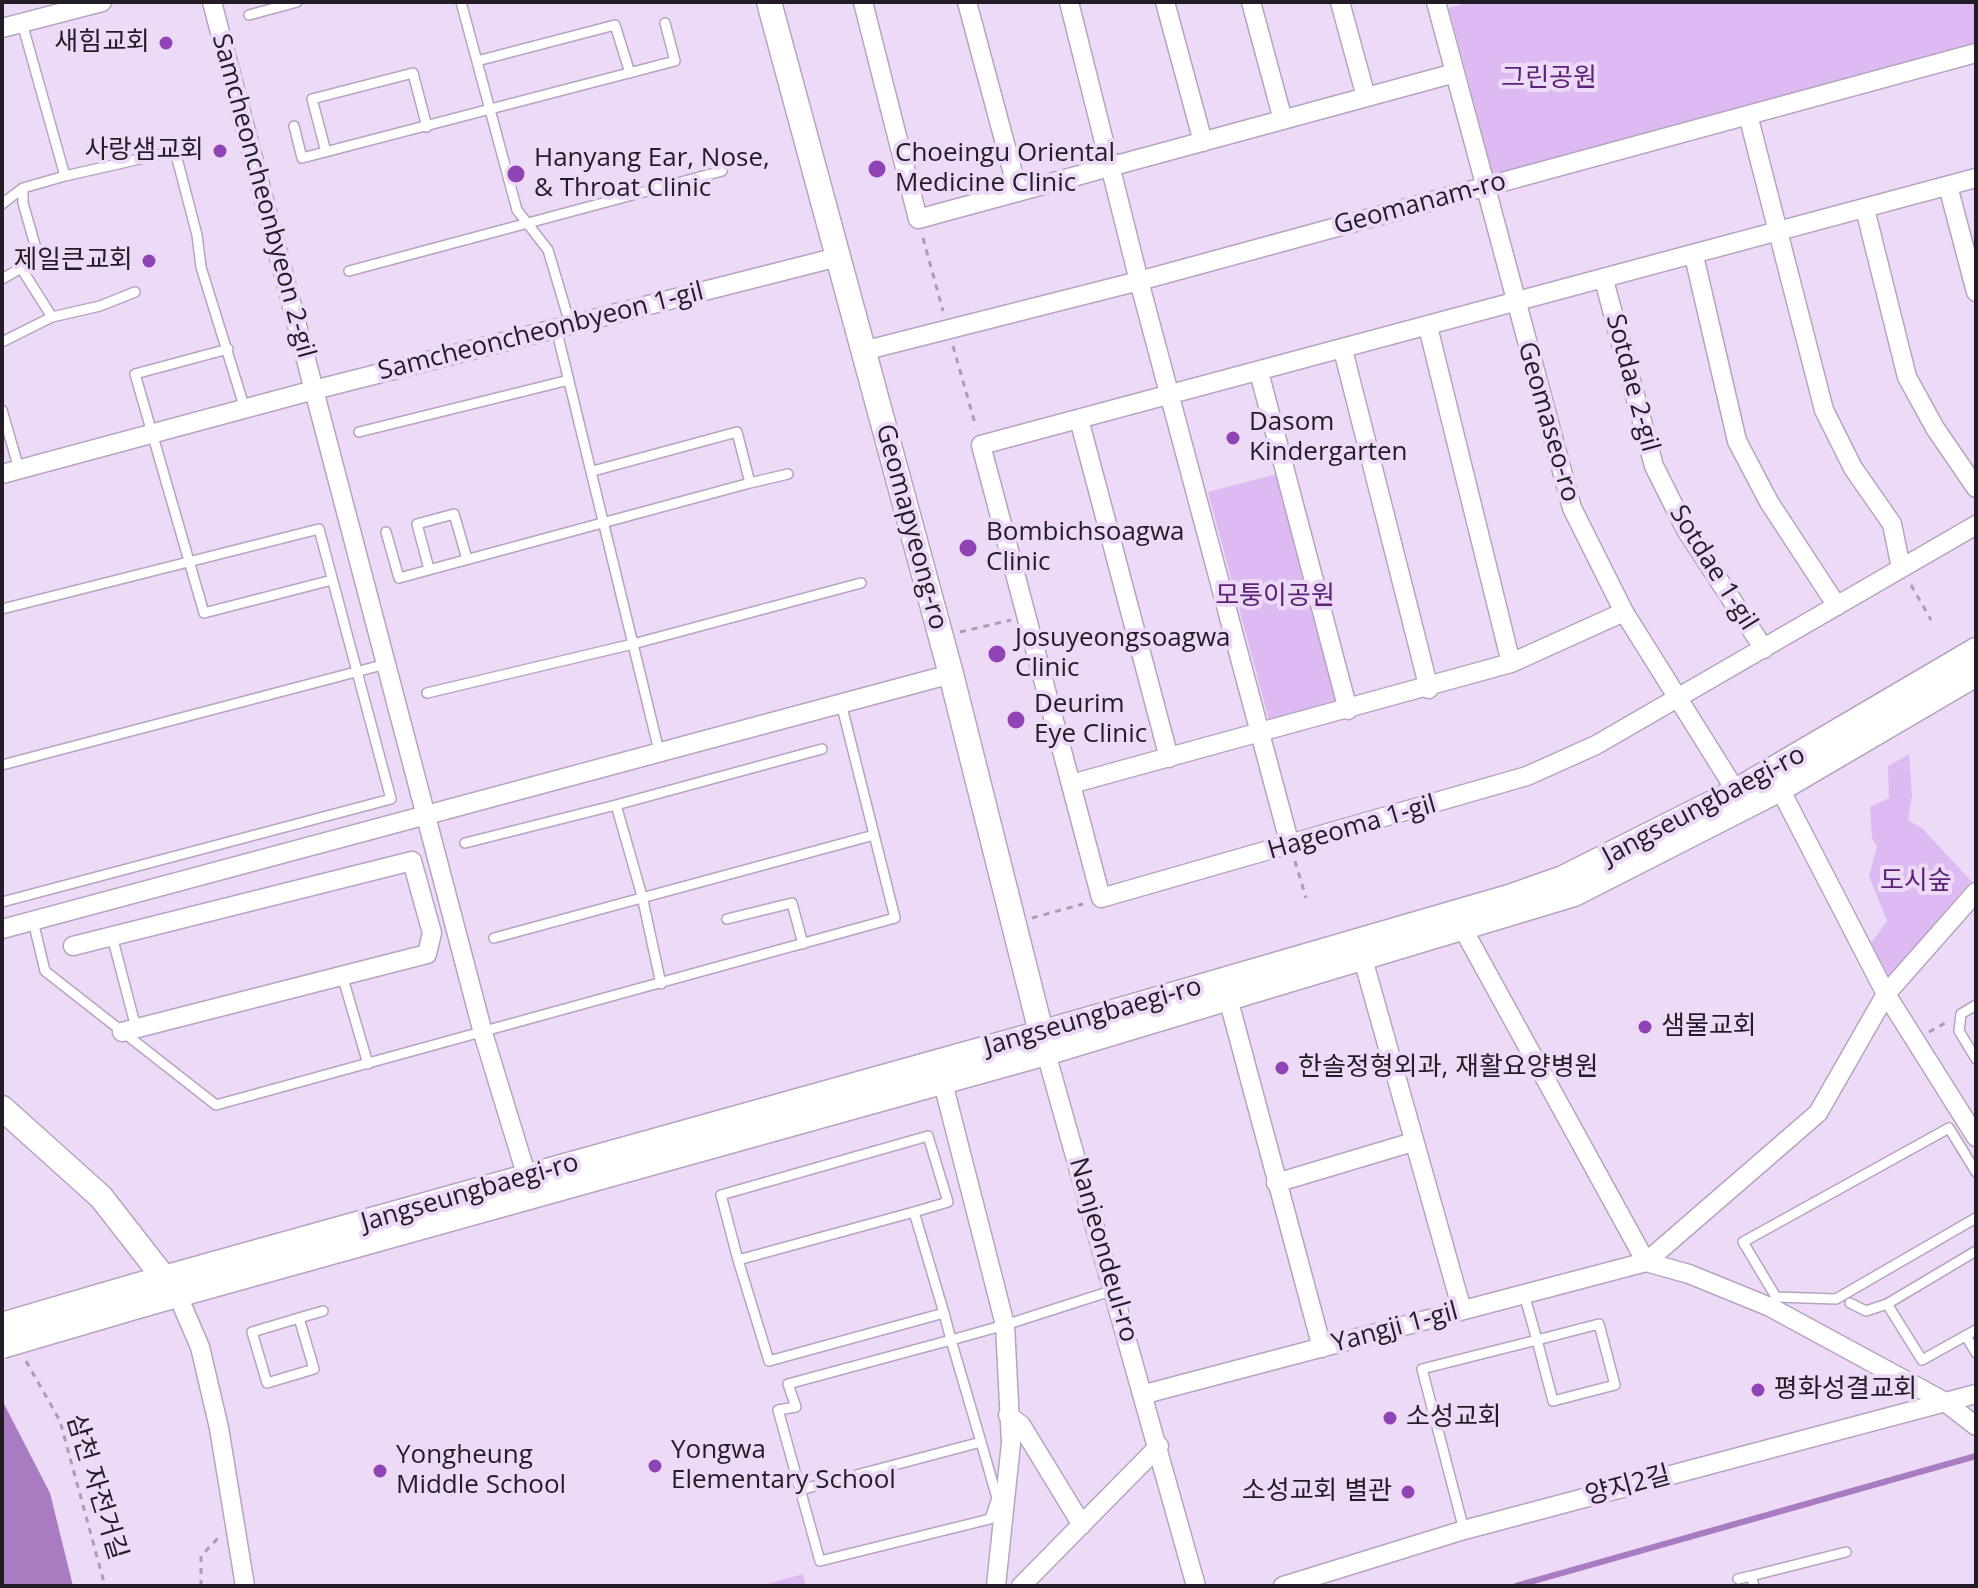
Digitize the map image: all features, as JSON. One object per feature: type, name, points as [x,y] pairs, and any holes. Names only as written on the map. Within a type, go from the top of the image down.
[{"type":"street","points":[[2,28],[22,23],[45,9],[102,2]]},
{"type":"street","name":"Samcheoncheonbyeon 2-gil","points":[[212,2],[483,1033],[530,1187]]},
{"type":"street","name":"Geomapyeong-ro","points":[[769,2],[951,674],[1044,1043]]},
{"type":"street","points":[[863,2],[918,219],[1455,73]]},
{"type":"street","points":[[967,2],[1018,192]]},
{"type":"street","points":[[1069,2],[1139,281],[1290,845]]},
{"type":"street","points":[[1251,2],[1283,120]]},
{"type":"street","points":[[1340,2],[1366,97]]},
{"type":"street","name":"Geomaseo-ro","points":[[1436,2],[1514,304],[1572,508],[1624,612],[1741,799]]},
{"type":"street","points":[[1166,6],[1203,142]]},
{"type":"street","name":"Geomanam-ro","points":[[863,351],[1139,281],[1976,53]]},
{"type":"street","points":[[1748,115],[1824,410],[1853,468],[1892,524],[1901,568]]},
{"type":"street","name":"Sotdae 2-gil","points":[[1026,616],[981,445],[1976,178]]},
{"type":"street","points":[[1948,186],[1976,292]]},
{"type":"street","points":[[1865,209],[1907,377],[1935,428],[1976,488]]},
{"type":"street","points":[[1694,256],[1737,441],[1769,502],[1837,606]]},
{"type":"street","name":"Samcheoncheonbyeon 1-gil","points":[[11,472],[314,390],[838,257]]},
{"type":"street","name":"Sotdae 2-gil","points":[[1604,280],[1654,466],[1664,486]]},
{"type":"street","points":[[1428,327],[1511,663]]},
{"type":"street","points":[[1343,350],[1429,689]]},
{"type":"street","points":[[1259,372],[1348,710]]},
{"type":"street","points":[[1079,419],[1169,758]]},
{"type":"street","name":"Sotdae 1-gil","points":[[1664,486],[1686,530],[1764,649]]},
{"type":"street","name":"Sotdae 1-gil","points":[[1678,698],[1976,525]]},
{"type":"street","points":[[1071,784],[1429,689],[1511,663],[1624,612]]},
{"type":"street","points":[[1026,616],[1101,898]]},
{"type":"street","name":"Jangseungbaegi-ro","points":[[530,1187],[943,1083],[1044,1043],[1228,998],[1574,894],[1741,799],[1976,650]]},
{"type":"street","points":[[2,929],[842,707],[951,674]]},
{"type":"street","name":"Jangseungbaegi-ro","points":[[140,1295],[1044,1043],[1509,897],[1603,860],[1741,799],[1780,789],[1976,674]]},
{"type":"street","name":"Hageoma 1-gil","points":[[1101,898],[1527,776],[1596,745],[1678,698]]},
{"type":"street","name":"Jangseungbaegi-ro","points":[[1780,789],[1886,994],[1976,1137]]},
{"type":"street","points":[[73,946],[412,861],[432,933],[427,954],[129,1030]]},
{"type":"street","name":"Yangji 1-gil","points":[[1145,1394],[1646,1262],[1818,1113],[1886,994],[1976,892]]},
{"type":"street","points":[[1463,929],[1646,1262],[1689,1274],[1770,1307],[1951,1406],[1976,1426]]},
{"type":"street","points":[[1363,959],[1462,1310]]},
{"type":"street","name":"Jangseungbaegi-ro","points":[[1228,998],[1322,1348]]},
{"type":"street","name":"Nanjeondeul-ro","points":[[1044,1043],[1145,1394],[1196,1586]]},
{"type":"street","points":[[943,1083],[1005,1325],[1011,1443],[996,1586]]},
{"type":"street","points":[[2,1108],[101,1197],[173,1288],[200,1347],[236,1521],[245,1586]]},
{"type":"street","points":[[1276,1183],[1413,1142]]},
{"type":"street","points":[[2,1325],[140,1295]]},
{"type":"street","points":[[13,1351],[140,1295]]},
{"type":"street","name":"양지2길","points":[[1283,1586],[1464,1530],[1951,1406],[1976,1394]]},
{"type":"street","points":[[1008,1415],[1021,1425],[1082,1525]]},
{"type":"street","points":[[1021,1586],[1159,1446]]},
{"type":"lane","points":[[249,15],[297,2]]},
{"type":"lane","points":[[461,2],[517,210],[548,250],[563,326],[569,380],[660,755]]},
{"type":"lane","points":[[22,23],[65,176]]},
{"type":"lane","points":[[294,126],[302,158],[675,61],[665,23]]},
{"type":"lane","points":[[477,61],[615,25],[630,73]]},
{"type":"lane","points":[[326,152],[312,99],[413,73],[427,127]]},
{"type":"lane","points":[[2,204],[23,188],[175,151],[197,235],[201,267],[245,409]]},
{"type":"lane","points":[[349,271],[722,171]]},
{"type":"lane","points":[[23,188],[23,203],[35,245],[22,258],[21,268],[52,317]]},
{"type":"lane","points":[[2,279],[21,268]]},
{"type":"lane","points":[[2,342],[52,317],[100,306],[135,292]]},
{"type":"lane","points":[[228,349],[135,374],[204,613],[332,580]]},
{"type":"lane","points":[[359,432],[569,380]]},
{"type":"lane","name":"Samcheoncheonbyeon 1-gil","points":[[2,410],[11,472]]},
{"type":"lane","points":[[593,471],[737,432],[750,483]]},
{"type":"lane","points":[[386,532],[399,578],[788,474]]},
{"type":"lane","points":[[429,569],[417,524],[454,514],[467,559]]},
{"type":"lane","points":[[2,609],[319,529],[391,799],[2,902]]},
{"type":"lane","points":[[427,693],[633,644],[861,583]]},
{"type":"lane","points":[[2,765],[386,664]]},
{"type":"lane","points":[[33,921],[45,971],[129,1030],[216,1105],[895,918],[842,707]]},
{"type":"lane","points":[[465,843],[822,749]]},
{"type":"lane","points":[[616,805],[642,896],[661,984]]},
{"type":"lane","points":[[494,938],[874,835]]},
{"type":"lane","points":[[727,919],[792,903],[803,944]]},
{"type":"lane","points":[[112,936],[129,1030]]},
{"type":"lane","points":[[342,975],[368,1064]]},
{"type":"lane","points":[[1976,1005],[1961,1014],[1959,1031],[1976,1059]]},
{"type":"lane","points":[[1976,1172],[1949,1128],[1743,1242],[1776,1297],[1836,1299],[1976,1218]]},
{"type":"lane","points":[[738,1260],[948,1202],[928,1136],[721,1195],[738,1260],[769,1361],[944,1313]]},
{"type":"lane","points":[[914,1212],[944,1313],[951,1340],[997,1498],[990,1519],[820,1561],[778,1410],[796,1407],[788,1384],[951,1340],[1005,1325],[1114,1290]]},
{"type":"lane","points":[[1850,1303],[1866,1311],[1887,1304],[1976,1251]]},
{"type":"lane","points":[[1464,1530],[1422,1369],[1537,1340],[1599,1324],[1615,1385],[1553,1401],[1537,1340],[1524,1294]]},
{"type":"lane","points":[[1887,1304],[1922,1360],[1976,1330]]},
{"type":"lane","points":[[299,1318],[314,1369],[267,1383],[252,1332],[299,1318],[323,1311]]},
{"type":"lane","points":[[1966,1336],[1976,1353]]},
{"type":"lane","points":[[800,1490],[981,1442]]},
{"type":"lane","points":[[1738,1579],[1752,1581],[1846,1552]]},
{"type":"path","points":[[1901,568],[1931,620]]},
{"type":"path","points":[[940,636],[1026,616]]},
{"type":"path","points":[[1290,845],[1306,898]]},
{"type":"path","points":[[1013,924],[1101,898]]},
{"type":"path","points":[[1915,1039],[1961,1014]]},
{"type":"path","name":"삼천 자전거길","points":[[13,1351],[60,1421],[105,1586]]},
{"type":"path","points":[[201,1586],[201,1556],[236,1521]]},
{"type":"green space","name":"그린공원","points":[[1471,2],[1976,2],[1976,48],[1493,175],[1449,8]]},
{"type":"green space","name":"모퉁이공원","points":[[1281,473],[1342,702],[1269,720],[1208,492]]},
{"type":"green space","name":"도시숲","points":[[1909,754],[1912,796],[1908,820],[1923,829],[1971,881],[1889,977],[1871,943],[1887,921],[1869,876],[1877,847],[1872,838],[1870,807],[1889,798],[1888,766]]},
{"type":"green space","points":[[803,1574],[806,1586],[760,1586]]},
{"type":"shaded area","points":[[2,1400],[50,1493],[73,1586],[2,1586]]},
{"type":"waterway","points":[[1516,1586],[1976,1456]]},
{"type":"place","name":"새힘교회","points":[[166,43]]},
{"type":"place","name":"사랑샘교회","points":[[220,151]]},
{"type":"place","name":"Choeingu Oriental Medicine Clinic","points":[[877,169]]},
{"type":"place","name":"Hanyang Ear, Nose, & Throat Clinic","points":[[516,174]]},
{"type":"place","name":"제일큰교회","points":[[149,261]]},
{"type":"place","name":"Dasom Kindergarten","points":[[1233,438]]},
{"type":"place","name":"Bombichsoagwa Clinic","points":[[968,548]]},
{"type":"place","name":"Josuyeongsoagwa Clinic","points":[[997,654]]},
{"type":"place","name":"Deurim Eye Clinic","points":[[1016,720]]},
{"type":"place","name":"샘물교회","points":[[1645,1027]]},
{"type":"place","name":"한솔정형외과, 재활요양병원","points":[[1282,1068]]},
{"type":"place","name":"평화성결교회","points":[[1758,1390]]},
{"type":"place","name":"소성교회","points":[[1390,1418]]},
{"type":"place","name":"Yongwa Elementary School","points":[[655,1466]]},
{"type":"place","name":"Yongheung Middle School","points":[[380,1471]]},
{"type":"place","name":"소성교회 별관","points":[[1408,1492]]}]
